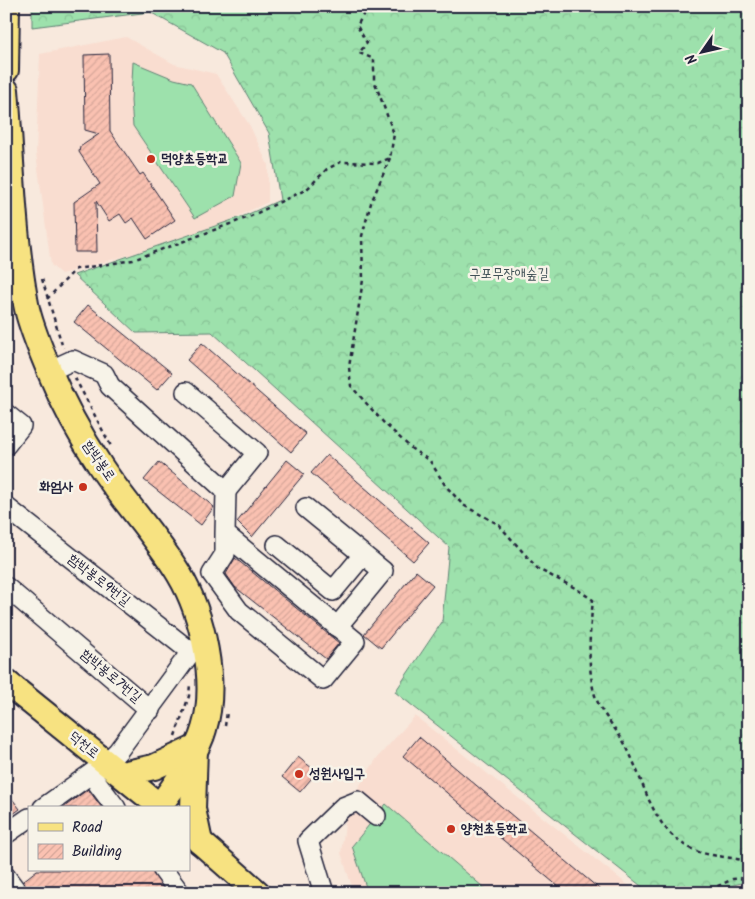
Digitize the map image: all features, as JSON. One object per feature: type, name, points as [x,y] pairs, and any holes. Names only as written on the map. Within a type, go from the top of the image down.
[{"type":"main road","points":[[6,70],[7,6]]},
{"type":"main road","name":"함박봉로","points":[[6,90],[14,274],[50,371],[78,430],[101,468],[180,575],[199,621],[198,649],[210,698],[204,730],[175,788],[162,806]]},
{"type":"main road","name":"덕천로","points":[[6,682],[108,774],[159,806]]},
{"type":"main road","points":[[108,774],[154,767],[195,748],[192,809],[194,837],[258,893]]},
{"type":"street","points":[[50,371],[73,360],[104,374],[110,386],[226,491]]},
{"type":"street","points":[[186,392],[257,453],[226,491],[225,534],[225,554],[212,574],[239,611],[323,680],[355,641],[225,534]]},
{"type":"street","points":[[6,414],[20,426],[6,445]]},
{"type":"street","name":"함박봉로9번길","points":[[6,507],[198,649]]},
{"type":"street","points":[[306,508],[383,571],[337,627]]},
{"type":"street","points":[[277,545],[333,591],[363,555]]},
{"type":"street","name":"함박봉로7번길","points":[[6,587],[150,710],[198,649]]},
{"type":"street","points":[[116,806],[108,774],[118,751],[150,710]]},
{"type":"street","points":[[47,806],[108,774]]},
{"type":"street","points":[[324,893],[308,841],[342,807],[358,801],[376,816]]},
{"type":"street","points":[[6,834],[28,819]]},
{"type":"street","points":[[164,872],[180,893]]},
{"type":"street","points":[[6,877],[18,893]]},
{"type":"path","points":[[368,6],[357,26],[367,42],[359,53],[374,59],[374,80],[394,134],[390,158],[371,203],[362,236],[363,280],[349,367],[351,386],[383,422],[412,449],[430,461],[445,485],[463,505],[498,524],[538,569],[575,588],[593,600],[588,658],[598,708],[618,732],[628,750],[651,806],[670,833],[684,845],[707,854],[749,862]]},
{"type":"path","points":[[46,299],[76,269],[133,260],[249,217],[307,189],[327,169],[341,162],[378,163],[390,158]]},
{"type":"path","points":[[171,742],[189,696],[190,678]]},
{"type":"path","points":[[702,893],[733,879],[749,878]]},
{"type":"shaded area","name":"덕양초등학교","points":[[126,37],[174,64],[216,74],[250,126],[268,165],[268,202],[226,222],[143,251],[61,274],[51,265],[36,153],[40,54]]},
{"type":"shaded area","name":"양천초등학교","points":[[415,716],[638,893],[354,893],[341,853],[348,804],[377,758]]},
{"type":"green space","name":"구포무장애숲길","points":[[32,6],[749,6],[749,881],[703,893],[650,893],[395,692],[442,622],[449,547],[212,332],[136,333],[74,275],[244,216],[280,200],[269,133],[223,53],[150,12],[32,27]]},
{"type":"green space","points":[[133,62],[174,79],[191,83],[241,163],[235,196],[195,218],[133,126],[131,101]]},
{"type":"green space","points":[[386,804],[490,893],[368,893],[352,846]]},
{"type":"building","points":[[109,54],[110,131],[140,175],[143,173],[175,220],[147,239],[133,218],[126,223],[120,214],[109,221],[96,201],[97,252],[75,252],[74,202],[100,184],[79,152],[80,147],[99,134],[85,130],[84,55]]},
{"type":"building","points":[[88,305],[172,373],[157,390],[74,322]]},
{"type":"building","points":[[202,343],[306,434],[291,452],[187,360]]},
{"type":"building","points":[[327,455],[429,543],[413,561],[311,473]]},
{"type":"building","points":[[287,460],[304,474],[252,537],[237,522]]},
{"type":"building","points":[[159,462],[214,507],[201,525],[144,480]]},
{"type":"building","points":[[235,558],[339,643],[326,659],[235,587],[226,574]]},
{"type":"building","points":[[416,571],[433,585],[381,648],[364,634]]},
{"type":"building","points":[[419,737],[604,893],[566,893],[403,756]]},
{"type":"building","name":"성원사입구","points":[[298,757],[317,772],[300,792],[282,777]]},
{"type":"building","points":[[88,789],[101,806],[66,806]]},
{"type":"building","points":[[6,791],[20,809],[6,819]]},
{"type":"building","points":[[34,872],[153,872],[166,893],[29,893],[23,881]]},
{"type":"place","name":"덕양초등학교","points":[[151,159]]},
{"type":"place","name":"화엄사","points":[[83,487]]},
{"type":"place","name":"성원사입구","points":[[299,774]]},
{"type":"place","name":"양천초등학교","points":[[451,829]]}]
